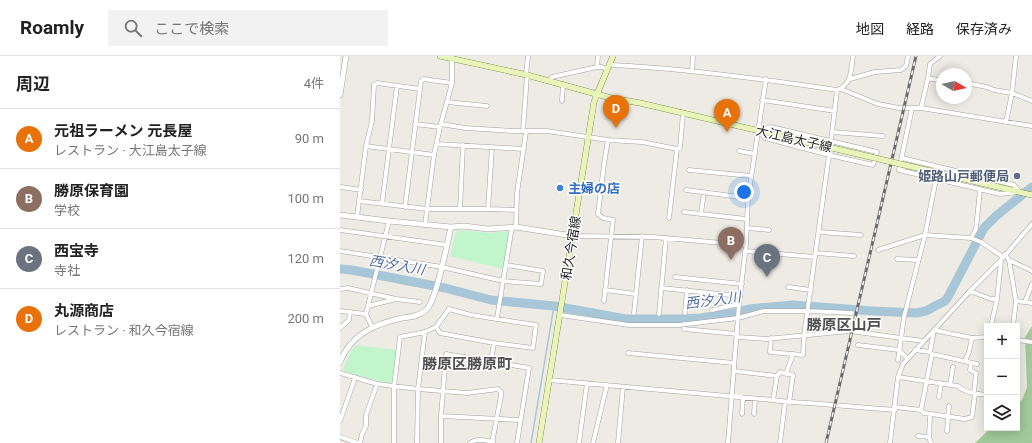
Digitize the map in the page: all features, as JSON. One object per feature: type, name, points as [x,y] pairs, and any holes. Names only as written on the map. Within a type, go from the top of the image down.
[{"type":"main road","name":"大江島太子線","points":[[440,56],[452,57],[527,75],[611,98],[640,103],[1032,195]]},
{"type":"main road","name":"和久今宿線","points":[[539,443],[597,94],[613,56]]},
{"type":"street","points":[[340,94],[346,56]]},
{"type":"street","points":[[497,318],[517,210],[517,193],[524,149],[528,56]]},
{"type":"street","points":[[597,67],[598,56]]},
{"type":"street","points":[[692,71],[693,56]]},
{"type":"street","points":[[850,79],[853,56]]},
{"type":"street","points":[[831,141],[839,89],[850,79],[876,72],[901,70],[906,66],[908,56]]},
{"type":"street","points":[[921,108],[930,64],[940,56]]},
{"type":"street","points":[[1006,122],[1012,94],[1016,56]]},
{"type":"street","points":[[425,225],[434,155],[440,125],[448,102],[452,83],[452,57]]},
{"type":"street","points":[[550,82],[552,78],[597,67],[614,65],[692,71],[839,89],[878,104],[899,108],[921,108],[1032,126]]},
{"type":"street","points":[[928,78],[936,80]]},
{"type":"street","points":[[405,207],[421,81],[423,79],[452,83]]},
{"type":"street","points":[[728,443],[739,304],[746,245],[748,198],[766,79]]},
{"type":"street","points":[[357,217],[366,146],[372,121],[374,85],[377,83],[420,89]]},
{"type":"street","points":[[972,83],[1032,101]]},
{"type":"street","points":[[562,100],[563,84]]},
{"type":"street","points":[[382,204],[397,86]]},
{"type":"street","points":[[762,100],[835,111]]},
{"type":"street","points":[[448,102],[487,106]]},
{"type":"street","points":[[902,158],[1014,185],[1019,192],[1000,194],[899,170],[912,108]]},
{"type":"street","points":[[669,218],[677,149],[680,148],[683,114]]},
{"type":"street","points":[[415,124],[524,132],[546,131],[589,136],[608,140],[642,142],[677,149]]},
{"type":"street","points":[[771,127],[877,152],[873,165],[765,138],[758,131],[771,127]]},
{"type":"street","points":[[832,132],[883,136]]},
{"type":"street","points":[[604,301],[613,220],[603,218],[598,214],[608,140]]},
{"type":"street","points":[[437,144],[524,149]]},
{"type":"street","points":[[460,209],[463,145]]},
{"type":"street","points":[[366,146],[434,155]]},
{"type":"street","points":[[488,209],[492,147]]},
{"type":"street","points":[[739,152],[755,154]]},
{"type":"street","points":[[771,338],[770,352],[803,355],[804,336],[829,155]]},
{"type":"street","points":[[690,170],[751,176]]},
{"type":"street","points":[[898,360],[906,307],[925,235],[936,179]]},
{"type":"street","points":[[1000,194],[992,186],[1002,182]]},
{"type":"street","points":[[341,187],[361,190]]},
{"type":"street","points":[[686,190],[748,198]]},
{"type":"street","points":[[971,238],[976,229],[980,190]]},
{"type":"street","points":[[701,214],[704,192]]},
{"type":"street","points":[[359,201],[427,209],[517,210]]},
{"type":"street","points":[[684,212],[746,219]]},
{"type":"street","points":[[340,215],[389,222],[451,227],[464,226],[488,229],[514,227],[573,236],[642,236],[746,245]]},
{"type":"street","points":[[372,327],[366,314],[389,222]]},
{"type":"street","points":[[890,443],[898,377],[903,364],[1032,224]]},
{"type":"street","points":[[340,362],[348,346],[362,333],[372,327],[422,313],[431,304],[442,267],[451,227]]},
{"type":"street","points":[[747,228],[769,230]]},
{"type":"street","points":[[340,230],[447,245]]},
{"type":"street","points":[[819,232],[861,235]]},
{"type":"street","points":[[878,250],[925,235],[971,238],[1003,257],[1032,271]]},
{"type":"street","points":[[634,313],[642,236]]},
{"type":"street","points":[[659,314],[666,238]]},
{"type":"street","points":[[340,251],[442,267],[503,280],[541,284],[543,270],[506,265]]},
{"type":"street","points":[[745,251],[854,256]]},
{"type":"street","points":[[992,323],[1003,257]]},
{"type":"street","points":[[897,259],[918,260]]},
{"type":"street","points":[[1009,260],[1016,301],[1013,323]]},
{"type":"street","points":[[675,277],[742,284]]},
{"type":"street","points":[[1025,302],[1032,284]]},
{"type":"street","points":[[788,287],[811,290]]},
{"type":"street","points":[[340,289],[348,288],[396,299],[420,302]]},
{"type":"street","points":[[662,288],[740,296]]},
{"type":"street","points":[[605,290],[636,294]]},
{"type":"street","points":[[685,313],[687,290]]},
{"type":"street","points":[[970,291],[991,299],[997,299]]},
{"type":"street","points":[[368,306],[396,299]]},
{"type":"street","points":[[1016,301],[1032,303]]},
{"type":"street","points":[[712,310],[739,304]]},
{"type":"street","points":[[394,443],[394,387],[400,337],[425,332],[436,327],[449,310],[536,325],[533,348],[494,343],[440,333],[436,327]]},
{"type":"street","points":[[560,314],[629,325],[684,324],[738,318],[764,310],[852,313]]},
{"type":"street","points":[[340,311],[366,314]]},
{"type":"street","points":[[340,328],[349,320],[350,312]]},
{"type":"street","points":[[684,324],[684,329],[771,338],[850,331],[923,341]]},
{"type":"street","points":[[934,330],[972,338],[984,337]]},
{"type":"street","points":[[921,410],[934,330]]},
{"type":"street","points":[[417,443],[418,389],[425,332]]},
{"type":"street","points":[[966,361],[972,338]]},
{"type":"street","points":[[1020,340],[1032,342]]},
{"type":"street","points":[[490,361],[494,343]]},
{"type":"street","points":[[858,345],[899,350],[907,358]]},
{"type":"street","points":[[915,350],[977,364]]},
{"type":"street","points":[[628,353],[734,363]]},
{"type":"street","points":[[442,443],[443,392],[446,354],[529,368],[517,443]]},
{"type":"street","points":[[786,374],[793,354]]},
{"type":"street","points":[[549,380],[773,400],[787,403],[921,410],[930,414],[965,419],[972,417],[975,393],[976,373],[970,370],[971,363]]},
{"type":"street","points":[[950,385],[953,367]]},
{"type":"street","points":[[734,371],[777,376]]},
{"type":"street","points":[[773,400],[777,376],[780,372],[793,375],[780,443]]},
{"type":"street","points":[[340,373],[377,384],[394,387],[467,393],[494,389],[498,390],[501,392],[501,396],[493,442],[473,440],[470,443]]},
{"type":"street","points":[[898,377],[958,386],[961,390],[984,394]]},
{"type":"street","points":[[340,421],[355,378]]},
{"type":"street","points":[[579,443],[587,383]]},
{"type":"street","points":[[340,437],[359,443],[366,426],[366,415],[377,384]]},
{"type":"street","points":[[939,396],[941,384]]},
{"type":"street","points":[[593,443],[607,385]]},
{"type":"street","points":[[618,443],[623,387]]},
{"type":"street","points":[[742,414],[743,398]]},
{"type":"street","points":[[754,414],[755,399]]},
{"type":"street","points":[[947,431],[949,406]]},
{"type":"street","points":[[930,414],[929,437],[931,443]]},
{"type":"street","points":[[442,416],[520,420]]},
{"type":"street","points":[[918,436],[929,437]]},
{"type":"green space","points":[[459,230],[490,233],[506,231],[509,234],[503,269],[450,256],[456,232]]},
{"type":"green space","points":[[1032,326],[1032,443],[975,443],[988,431],[1020,431],[1020,402],[1027,387],[1025,337]]},
{"type":"green space","points":[[356,345],[396,350],[393,382],[391,384],[345,372],[343,369],[350,353]]},
{"type":"waterway","name":"西汐入川","points":[[340,269],[445,288],[491,300],[554,306],[626,319],[701,318],[749,309],[793,305],[916,313],[926,311],[945,301],[984,228],[996,216],[1032,187]]},
{"type":"waterway","points":[[531,443],[554,306]]},
{"type":"railway","points":[[826,443],[916,56]]},
{"type":"place","name":"丸源商店","points":[[616,128]]},
{"type":"place","name":"元祖ラーメン 元長屋","points":[[727,132]]},
{"type":"place","name":"姫路山戸郵便局","points":[[1017,176]]},
{"type":"place","name":"主婦の店","points":[[560,188]]},
{"type":"place","name":"勝原保育園","points":[[731,260]]},
{"type":"place","name":"西宝寺","points":[[767,277]]},
{"type":"district","name":"勝原区山戸","points":[[844,325]]},
{"type":"district","name":"勝原区勝原町","points":[[467,364]]}]
